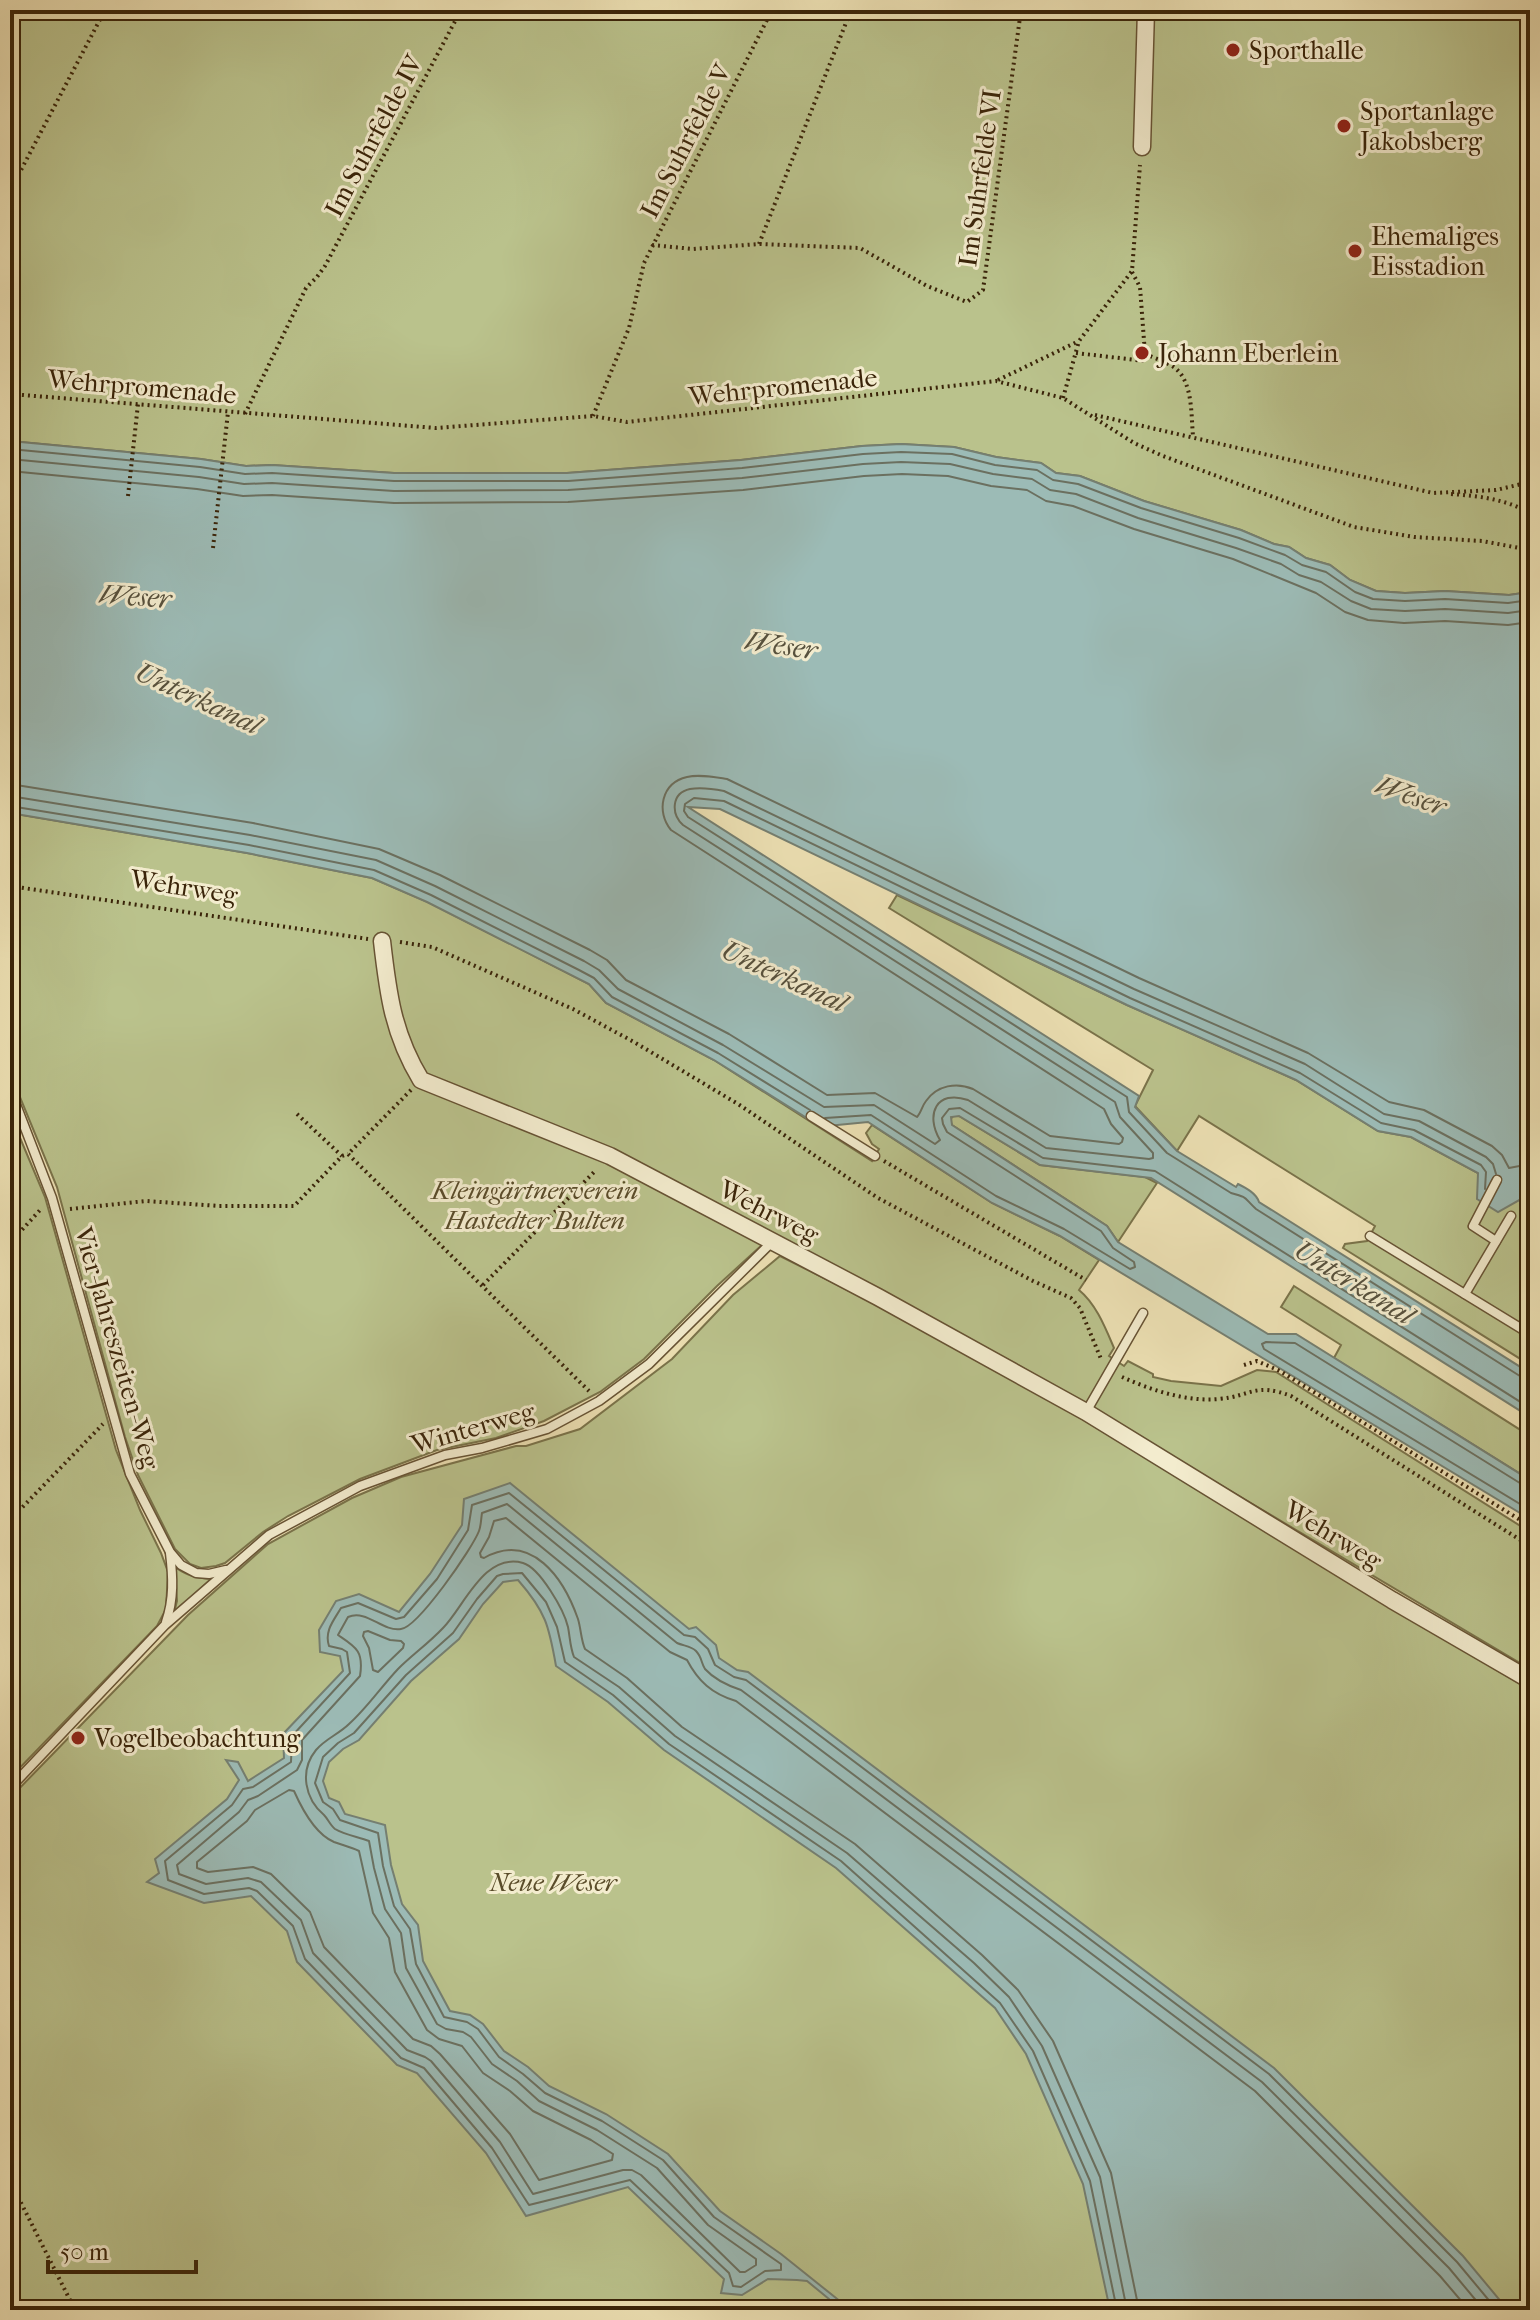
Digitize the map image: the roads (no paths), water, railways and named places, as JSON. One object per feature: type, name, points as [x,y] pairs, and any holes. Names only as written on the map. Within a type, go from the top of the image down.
[{"type":"street","points":[[1142,147],[1146,10]]},
{"type":"street","name":"Wehrweg","points":[[382,941],[389,1003],[406,1055],[421,1080],[610,1156],[878,1297],[1086,1412],[1392,1600],[1530,1680]]},
{"type":"lane","name":"Vier-Jahreszeiten-Weg","points":[[10,1089],[52,1198],[130,1474],[170,1552],[181,1565],[196,1573],[209,1574],[229,1569]]},
{"type":"lane","points":[[811,1116],[875,1156]]},
{"type":"lane","points":[[1496,1241],[1473,1226],[1497,1180]]},
{"type":"lane","points":[[1465,1294],[1511,1216]]},
{"type":"lane","points":[[1370,1236],[1530,1334]]},
{"type":"lane","name":"Winterweg","points":[[10,1788],[165,1625],[269,1535],[360,1486],[445,1455],[547,1429],[599,1401],[649,1364],[773,1241]]},
{"type":"lane","points":[[1086,1412],[1143,1313]]},
{"type":"lane","points":[[165,1625],[173,1589],[170,1552]]},
{"type":"water","points":[[10,441],[246,466],[394,473],[567,473],[741,460],[862,446],[901,444],[954,447],[1041,463],[1056,473],[1080,476],[1144,501],[1241,530],[1330,565],[1350,580],[1376,591],[1509,595],[1530,592],[1530,1194],[1498,1212],[1477,1199],[1478,1173],[1411,1137],[1378,1131],[1296,1080],[1127,1005],[720,809],[688,807],[1139,1096],[1135,1107],[1177,1151],[1236,1187],[1238,1184],[1247,1189],[1259,1202],[1530,1373],[1530,1417],[1151,1178],[1040,1165],[959,1116],[951,1117],[952,1125],[1107,1226],[1118,1242],[1268,1334],[1296,1334],[1530,1480],[1530,1519],[1060,1236],[992,1203],[868,1122],[818,1125],[714,1060],[606,1003],[589,984],[427,902],[372,878],[247,853],[10,813]]},
{"type":"water","name":"Neue Weser","points":[[510,1483],[689,1629],[696,1627],[716,1645],[719,1658],[737,1670],[748,1672],[1274,2068],[1463,2256],[1508,2310],[1110,2310],[1083,2184],[1026,2054],[995,2008],[836,1868],[664,1750],[608,1702],[556,1666],[545,1620],[518,1580],[503,1582],[459,1639],[411,1681],[359,1740],[329,1762],[323,1781],[329,1798],[339,1802],[345,1814],[385,1825],[391,1865],[402,1904],[418,1925],[423,1961],[450,2011],[470,2015],[483,2024],[504,2051],[549,2086],[606,2114],[668,2154],[720,2211],[781,2254],[851,2310],[830,2310],[829,2299],[807,2281],[768,2279],[742,2295],[721,2293],[724,2279],[628,2187],[526,2216],[486,2153],[417,2073],[397,2065],[297,1962],[287,1931],[251,1896],[204,1903],[147,1882],[159,1873],[155,1859],[227,1799],[239,1780],[226,1760],[238,1762],[248,1781],[284,1758],[283,1734],[343,1671],[340,1656],[320,1652],[319,1630],[336,1601],[359,1594],[399,1612],[430,1574],[462,1525],[464,1499]]},
{"type":"place","name":"Sporthalle","points":[[1233,50]]},
{"type":"place","name":"Sportanlage Jakobsberg","points":[[1344,126]]},
{"type":"place","name":"Ehemaliges Eisstadion","points":[[1355,251]]},
{"type":"place","name":"Johann Eberlein","points":[[1142,353]]},
{"type":"place","name":"Vogelbeobachtung","points":[[78,1738]]},
{"type":"water label","name":"Weser","points":[[135,596]]},
{"type":"water label","name":"Weser","points":[[781,645]]},
{"type":"water label","name":"Unterkanal","points":[[198,698]]},
{"type":"water label","name":"Weser","points":[[1411,795]]},
{"type":"water label","name":"Unterkanal","points":[[784,976]]},
{"type":"water label","name":"Unterkanal","points":[[1354,1282]]},
{"type":"park label","name":"Kleingärtnerverein Hastedter Bulten","points":[[535,1205]]}]
